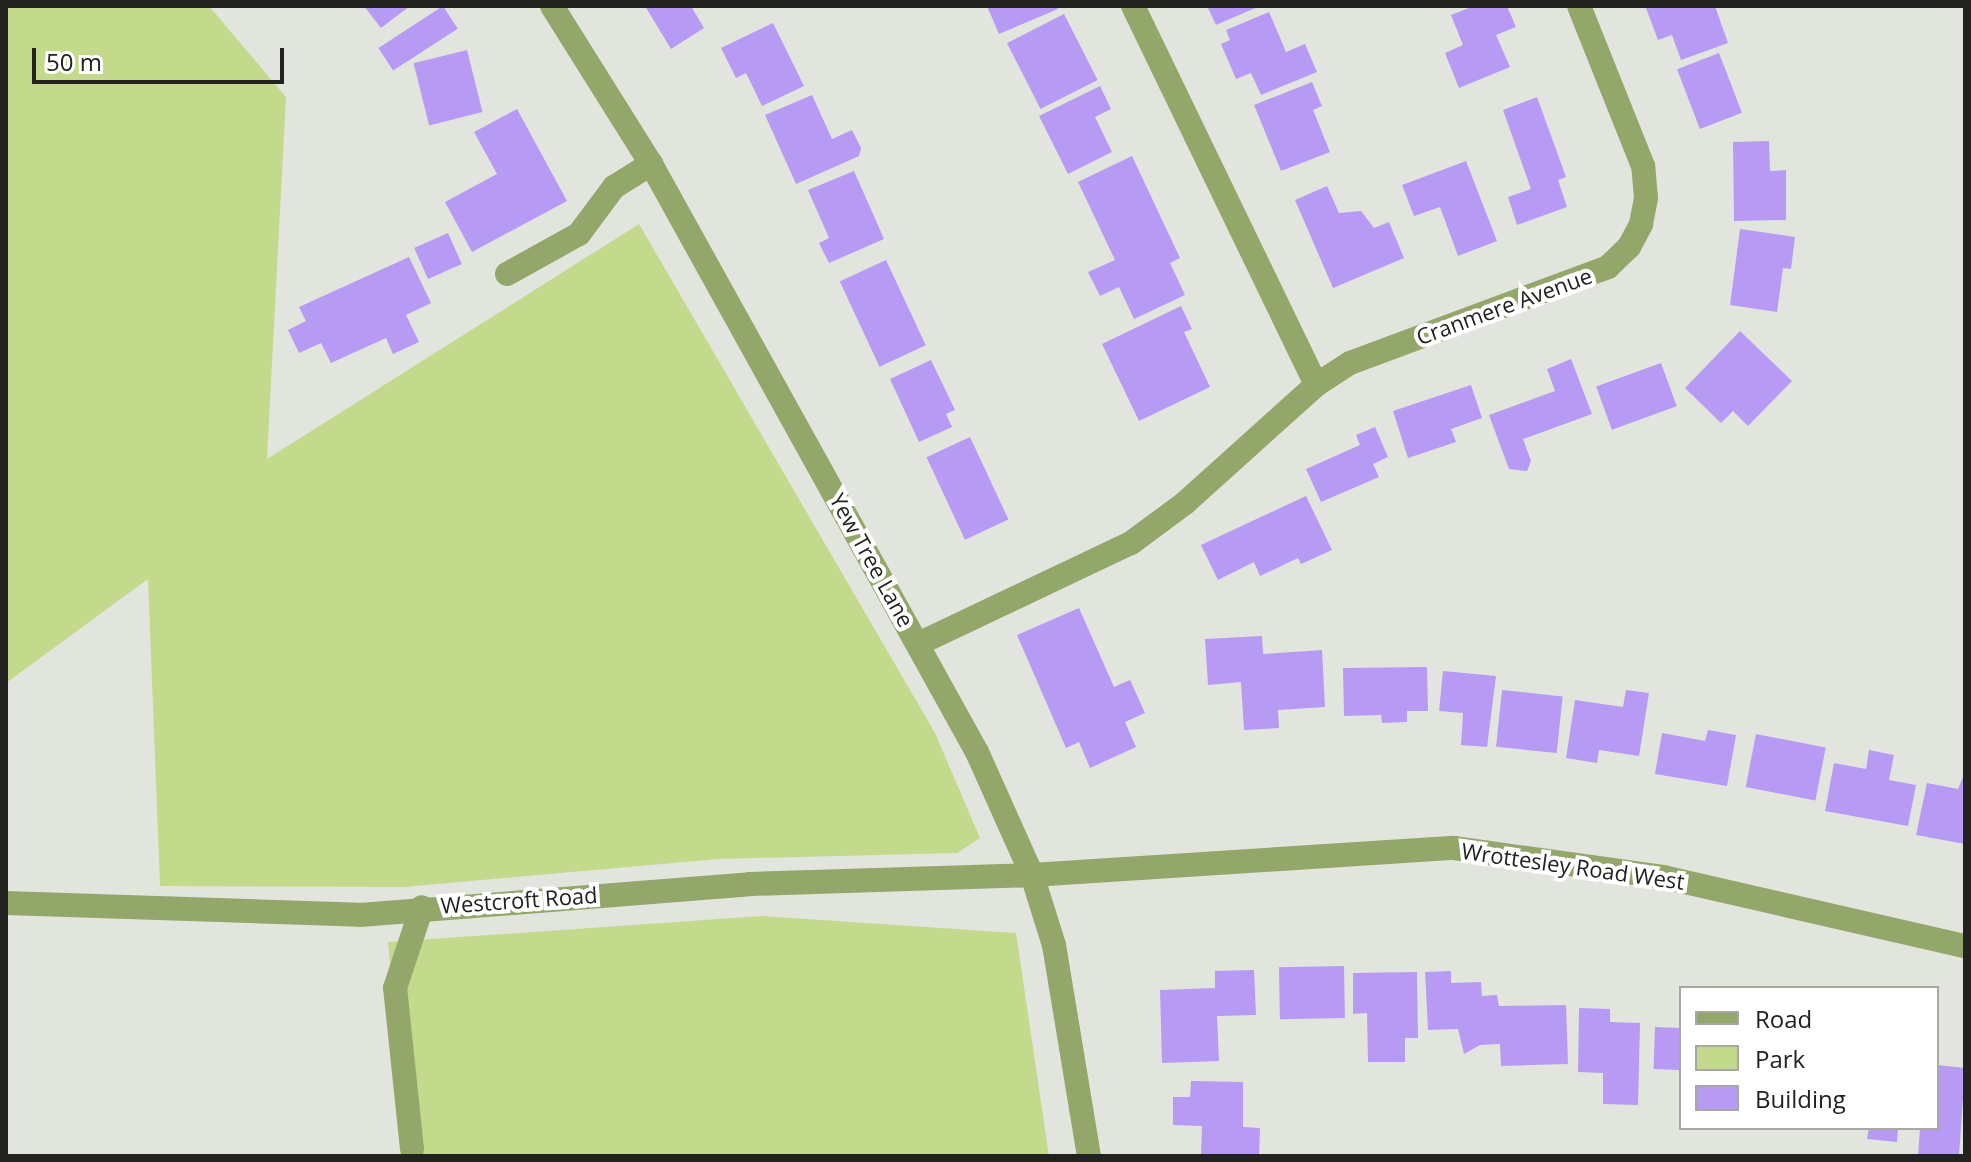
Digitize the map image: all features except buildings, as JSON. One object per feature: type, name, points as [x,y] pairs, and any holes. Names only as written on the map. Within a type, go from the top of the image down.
[{"type":"street","name":"Yew Tree Lane","points":[[552,6],[651,164],[977,752],[1032,875],[1054,945],[1089,1156]]},
{"type":"street","points":[[1133,6],[1316,385]]},
{"type":"street","name":"Cranmere Avenue","points":[[918,644],[1131,543],[1185,503],[1316,385],[1350,363],[1608,267],[1629,247],[1646,198],[1643,166],[1579,6]]},
{"type":"street","points":[[507,274],[579,234],[614,187],[651,164]]},
{"type":"street","name":"Wrottesley Road West","points":[[1032,875],[1454,848],[1663,877],[1965,946]]},
{"type":"street","name":"Westcroft Road","points":[[6,903],[360,915],[422,907],[750,884],[1032,875]]},
{"type":"street","points":[[412,1149],[395,988],[422,907]]},
{"type":"green space","points":[[6,6],[209,6],[286,97],[267,459],[639,224],[935,733],[980,838],[957,853],[718,859],[404,887],[160,886],[148,579],[6,683]]},
{"type":"green space","points":[[761,916],[1016,933],[1049,1156],[410,1156],[388,942]]}]
